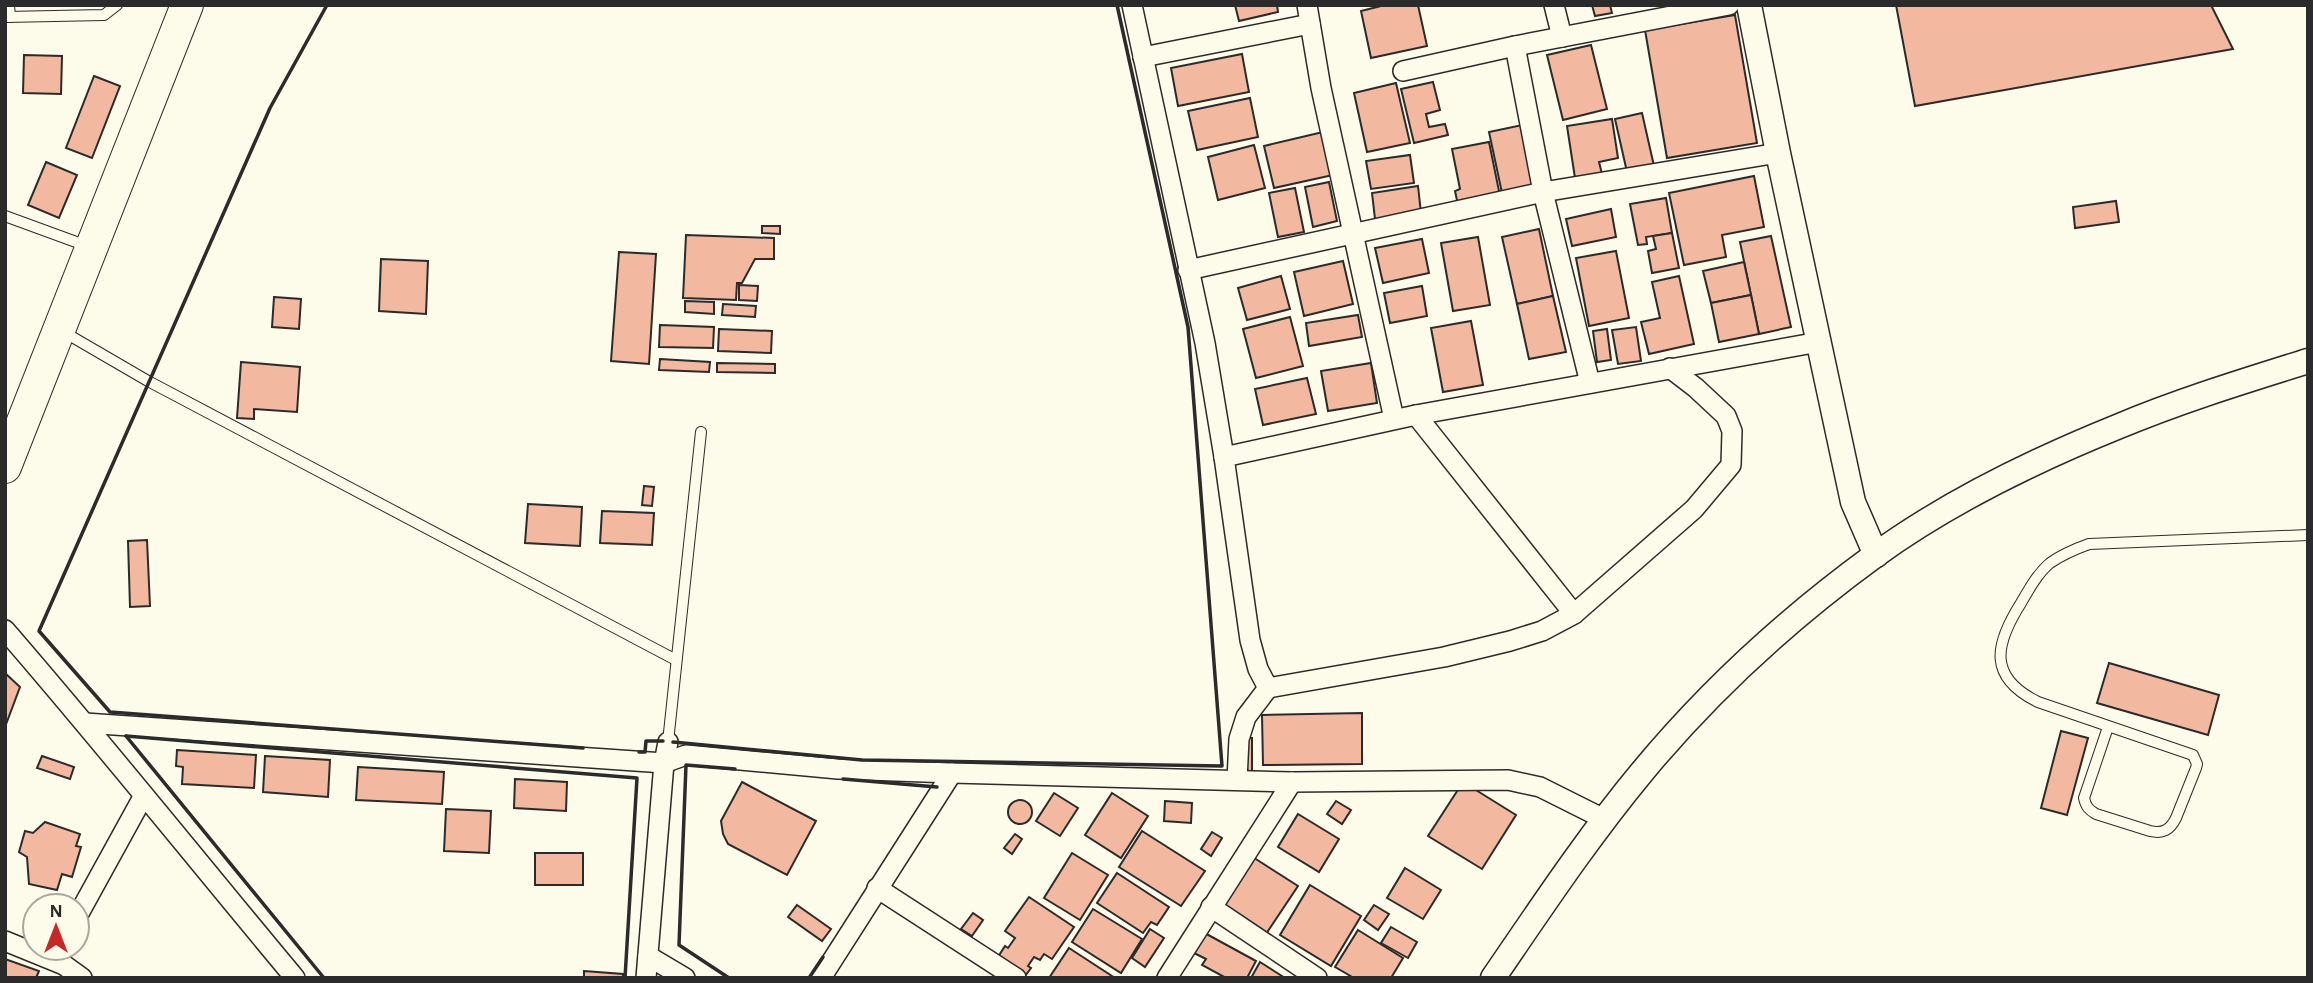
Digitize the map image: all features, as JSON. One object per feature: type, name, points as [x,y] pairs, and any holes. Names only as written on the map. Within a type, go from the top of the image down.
[{"type":"highway","points":[[5,467],[187,5]]},
{"type":"street","points":[[1132,5],[1205,343],[1250,640],[1258,669],[1268,688]]},
{"type":"street","points":[[1554,5],[1562,37]]},
{"type":"street","points":[[1403,71],[1515,46],[1729,5]]},
{"type":"street","points":[[1749,5],[1853,502],[1876,555]]},
{"type":"street","points":[[1143,57],[1308,14],[1321,88],[1394,419]]},
{"type":"street","points":[[1515,46],[1543,192],[1590,383]]},
{"type":"street","points":[[1188,270],[1543,192],[1778,153]]},
{"type":"street","points":[[1224,457],[1394,419],[1819,342]]},
{"type":"street","points":[[1493,978],[1604,819],[1652,760],[1731,677],[1777,634],[1876,555],[1982,491],[2055,454],[2183,402],[2308,361]]},
{"type":"street","points":[[1237,780],[1239,739],[1246,717],[1268,688],[1444,657],[1510,642],[1542,631],[1574,614],[1694,509],[1731,465],[1732,431],[1726,416],[1670,368]]},
{"type":"street","points":[[1416,415],[1574,614]]},
{"type":"street","points":[[5,630],[295,978]]},
{"type":"street","points":[[85,723],[664,763],[686,755],[838,769],[952,773],[1292,782],[1508,780],[1540,787],[1604,819]]},
{"type":"street","points":[[646,978],[668,742]]},
{"type":"street","points":[[821,978],[952,773]]},
{"type":"street","points":[[1167,978],[1292,782]]},
{"type":"street","points":[[91,892],[144,797]]},
{"type":"street","points":[[877,888],[1016,978]]},
{"type":"street","points":[[1211,907],[1317,978]]},
{"type":"street","points":[[648,956],[685,978]]},
{"type":"street","points":[[65,962],[82,978]]},
{"type":"lane","points":[[9,5],[7,17],[103,15],[117,5]]},
{"type":"lane","points":[[5,216],[91,248]]},
{"type":"lane","points":[[59,329],[148,382],[676,660]]},
{"type":"lane","points":[[668,742],[701,432]]},
{"type":"lane","points":[[2108,727],[2084,798],[2085,805],[2096,814],[2150,831],[2166,831],[2176,818],[2196,768],[2196,759],[2188,753],[2038,702],[2020,693],[2007,678],[2000,660],[2001,640],[2008,622],[2048,565],[2067,552],[2090,544],[2308,535]]},
{"type":"building","points":[[1235,5],[1277,5],[1278,12],[1239,21]]},
{"type":"building","points":[[1385,5],[1418,5],[1427,46],[1371,58],[1361,11]]},
{"type":"building","points":[[1592,5],[1610,5],[1612,13],[1595,16]]},
{"type":"building","points":[[1896,5],[2211,5],[2233,49],[1915,106]]},
{"type":"building","points":[[1735,15],[1757,143],[1667,158],[1645,30]]},
{"type":"building","points":[[1591,45],[1607,109],[1563,120],[1547,55]]},
{"type":"building","points":[[1242,54],[1249,92],[1178,106],[1171,68]]},
{"type":"building","points":[[24,55],[62,56],[61,94],[23,93]]},
{"type":"building","points":[[94,76],[120,86],[92,158],[66,148]]},
{"type":"building","points":[[1433,82],[1440,110],[1426,114],[1429,127],[1445,124],[1448,135],[1414,143],[1401,89]]},
{"type":"building","points":[[1396,83],[1410,143],[1367,152],[1354,93]]},
{"type":"building","points":[[1250,98],[1258,137],[1197,150],[1188,111]]},
{"type":"building","points":[[1642,113],[1654,166],[1627,172],[1615,119]]},
{"type":"building","points":[[1612,119],[1618,158],[1599,162],[1602,174],[1575,178],[1567,126]]},
{"type":"building","points":[[1527,124],[1540,185],[1502,193],[1489,132]]},
{"type":"building","points":[[1323,132],[1333,175],[1274,188],[1264,146]]},
{"type":"building","points":[[1489,142],[1500,196],[1458,205],[1455,191],[1460,189],[1452,149]]},
{"type":"building","points":[[1254,145],[1265,188],[1218,200],[1208,157]]},
{"type":"building","points":[[1410,155],[1414,183],[1371,189],[1366,161]]},
{"type":"building","points":[[46,162],[77,175],[59,218],[28,205]]},
{"type":"building","points":[[1754,176],[1764,227],[1722,235],[1726,257],[1684,265],[1669,193]]},
{"type":"building","points":[[1329,182],[1337,221],[1313,227],[1305,187]]},
{"type":"building","points":[[1418,186],[1421,213],[1375,219],[1372,193]]},
{"type":"building","points":[[1295,188],[1304,232],[1278,237],[1269,193]]},
{"type":"building","points":[[1666,198],[1672,233],[1646,237],[1647,244],[1638,245],[1630,204]]},
{"type":"building","points":[[2116,201],[2119,222],[2075,228],[2073,207]]},
{"type":"building","points":[[1611,209],[1616,237],[1572,246],[1566,219]]},
{"type":"building","points":[[762,226],[780,226],[780,234],[762,233]]},
{"type":"building","points":[[1539,229],[1553,296],[1517,304],[1502,237]]},
{"type":"building","points":[[1672,233],[1679,268],[1652,273],[1648,251],[1656,249],[1653,236]]},
{"type":"building","points":[[686,235],[774,238],[774,259],[755,259],[742,283],[737,283],[736,300],[683,298]]},
{"type":"building","points":[[1771,236],[1791,327],[1759,334],[1740,242]]},
{"type":"building","points":[[1478,237],[1490,305],[1453,311],[1441,243]]},
{"type":"building","points":[[1422,239],[1429,273],[1383,283],[1375,248]]},
{"type":"building","points":[[1616,251],[1629,318],[1589,326],[1576,258]]},
{"type":"building","points":[[619,252],[656,254],[649,364],[611,361]]},
{"type":"building","points":[[381,259],[428,261],[426,314],[379,311]]},
{"type":"building","points":[[1343,261],[1353,304],[1304,316],[1294,272]]},
{"type":"building","points":[[1744,262],[1751,295],[1711,303],[1703,271]]},
{"type":"building","points":[[1281,276],[1290,309],[1247,320],[1238,288]]},
{"type":"building","points":[[1679,276],[1694,344],[1649,354],[1641,322],[1660,318],[1652,282]]},
{"type":"building","points":[[739,285],[758,286],[757,301],[739,300]]},
{"type":"building","points":[[1422,286],[1427,316],[1390,323],[1384,293]]},
{"type":"building","points":[[1751,295],[1759,334],[1719,342],[1711,303]]},
{"type":"building","points":[[1553,296],[1566,352],[1529,359],[1517,304]]},
{"type":"building","points":[[274,297],[301,299],[299,329],[272,327]]},
{"type":"building","points":[[685,301],[714,302],[714,314],[685,312]]},
{"type":"building","points":[[723,304],[756,306],[755,317],[722,315]]},
{"type":"building","points":[[1358,315],[1362,337],[1309,346],[1306,323]]},
{"type":"building","points":[[1290,317],[1303,366],[1256,378],[1243,329]]},
{"type":"building","points":[[1471,321],[1483,385],[1443,392],[1431,328]]},
{"type":"building","points":[[660,325],[714,327],[713,348],[659,347]]},
{"type":"building","points":[[1636,327],[1641,361],[1618,364],[1612,330]]},
{"type":"building","points":[[719,329],[772,331],[771,353],[718,351]]},
{"type":"building","points":[[1607,329],[1611,360],[1597,362],[1593,331]]},
{"type":"building","points":[[660,359],[710,362],[709,372],[659,370]]},
{"type":"building","points":[[241,362],[300,367],[297,412],[254,409],[254,419],[237,418]]},
{"type":"building","points":[[717,363],[775,364],[775,373],[717,372]]},
{"type":"building","points":[[1371,363],[1377,403],[1328,411],[1321,371]]},
{"type":"building","points":[[1307,378],[1316,414],[1263,425],[1255,389]]},
{"type":"building","points":[[644,486],[654,487],[652,506],[642,505]]},
{"type":"building","points":[[528,504],[582,507],[580,546],[525,543]]},
{"type":"building","points":[[602,511],[654,513],[652,545],[600,543]]},
{"type":"building","points":[[147,540],[150,606],[130,607],[128,541]]},
{"type":"building","points":[[2109,663],[2219,695],[2208,735],[2097,703]]},
{"type":"building","points":[[5,673],[20,687],[5,727]]},
{"type":"building","points":[[1362,713],[1362,764],[1263,765],[1262,715]]},
{"type":"building","points":[[2061,731],[2088,738],[2067,815],[2041,808]]},
{"type":"building","points":[[1240,738],[1252,738],[1252,771],[1240,771]]},
{"type":"building","points":[[177,750],[256,755],[254,788],[182,784],[183,767],[176,766]]},
{"type":"building","points":[[42,756],[74,767],[70,779],[37,768]]},
{"type":"building","points":[[265,756],[330,760],[328,797],[263,792]]},
{"type":"building","points":[[358,767],[444,772],[442,804],[356,800]]},
{"type":"building","points":[[515,779],[567,782],[566,811],[514,808]]},
{"type":"building","points":[[742,782],[816,821],[787,875],[728,844],[723,834],[721,821]]},
{"type":"building","points":[[1463,782],[1516,815],[1482,869],[1428,836]]},
{"type":"building","points":[[1054,793],[1078,808],[1060,836],[1036,821]]},
{"type":"building","points":[[1112,793],[1148,816],[1121,858],[1085,835]]},
{"type":"building","points":[[1020,800],[1029,803],[1032,812],[1029,821],[1020,824],[1011,821],[1008,812],[1011,803]]},
{"type":"building","points":[[1165,801],[1192,803],[1191,823],[1164,821]]},
{"type":"building","points":[[1336,801],[1351,810],[1342,824],[1327,814]]},
{"type":"building","points":[[446,809],[491,811],[489,853],[444,851]]},
{"type":"building","points":[[1298,814],[1339,839],[1319,872],[1278,847]]},
{"type":"building","points":[[45,822],[80,834],[76,846],[81,847],[72,877],[62,874],[57,890],[29,884],[27,857],[19,852],[25,831],[33,833]]},
{"type":"building","points":[[1142,831],[1205,871],[1181,906],[1119,867]]},
{"type":"building","points":[[1212,832],[1222,838],[1211,856],[1201,849]]},
{"type":"building","points":[[1015,834],[1022,839],[1012,854],[1004,848]]},
{"type":"building","points":[[535,853],[583,853],[583,885],[535,885]]},
{"type":"building","points":[[1072,853],[1108,875],[1080,920],[1044,898]]},
{"type":"building","points":[[1248,854],[1298,886],[1264,937],[1215,905]]},
{"type":"building","points":[[1405,868],[1441,890],[1423,919],[1387,898]]},
{"type":"building","points":[[1117,873],[1169,907],[1157,925],[1151,922],[1143,933],[1097,903]]},
{"type":"building","points":[[1310,885],[1361,916],[1331,966],[1280,935]]},
{"type":"building","points":[[1029,897],[1074,927],[1052,959],[1044,954],[1040,960],[1034,957],[1025,976],[998,957],[1005,946],[1008,948],[1015,938],[1005,931]]},
{"type":"building","points":[[797,905],[831,929],[822,941],[788,917]]},
{"type":"building","points":[[1374,905],[1389,914],[1378,930],[1364,920]]},
{"type":"building","points":[[1093,909],[1142,939],[1121,973],[1072,942]]},
{"type":"building","points":[[973,913],[983,920],[972,936],[961,929]]},
{"type":"building","points":[[1391,927],[1417,942],[1408,958],[1381,943]]},
{"type":"building","points":[[1150,929],[1164,938],[1145,967],[1132,958]]},
{"type":"building","points":[[1358,930],[1403,958],[1391,978],[1354,978],[1335,967]]},
{"type":"building","points":[[1201,931],[1256,961],[1247,978],[1226,978],[1202,965],[1206,959],[1190,951]]},
{"type":"building","points":[[1069,948],[1115,978],[1049,978]]},
{"type":"building","points":[[5,959],[39,971],[36,978],[5,978]]},
{"type":"building","points":[[1260,962],[1285,978],[1251,978]]},
{"type":"building","points":[[584,971],[623,974],[623,978],[584,978]]},
{"type":"wall","points":[[327,5],[270,108],[39,631],[110,712],[583,748]]},
{"type":"wall","points":[[673,742],[862,760],[1222,766],[1188,327],[1117,5]]},
{"type":"wall","points":[[126,736],[637,778],[625,978]]},
{"type":"wall","points":[[126,736],[324,978]]},
{"type":"wall","points":[[639,752],[645,752],[646,741],[663,741]]},
{"type":"wall","points":[[729,978],[679,945],[686,765],[735,769]]},
{"type":"wall","points":[[843,779],[937,787]]},
{"type":"wall","points":[[809,978],[823,957]]}]
